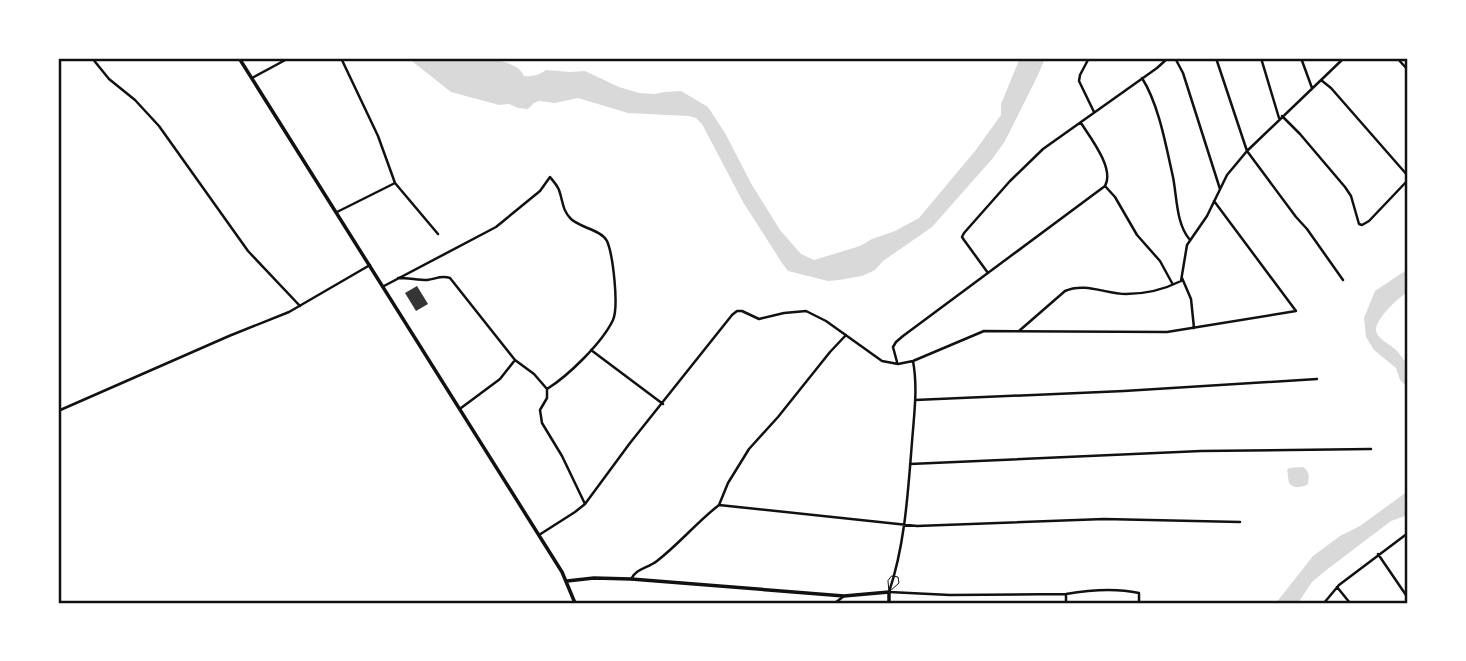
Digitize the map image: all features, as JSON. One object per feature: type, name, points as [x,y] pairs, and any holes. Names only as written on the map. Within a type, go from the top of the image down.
[{"type":"main road","points":[[239,58],[562,572],[575,603]]},
{"type":"main road","points":[[567,581],[594,578],[631,579],[844,596],[889,593],[889,603]]},
{"type":"street","points":[[92,58],[109,79],[135,100],[159,126],[248,251],[300,306]]},
{"type":"street","points":[[253,78],[289,58]]},
{"type":"street","points":[[341,58],[378,136],[395,183],[438,234]]},
{"type":"street","points":[[1089,58],[1079,81],[1094,112]]},
{"type":"street","points":[[988,273],[962,237],[964,233],[1035,157],[1168,58]]},
{"type":"street","points":[[1175,58],[1183,73],[1220,189]]},
{"type":"street","points":[[1216,58],[1247,150],[1343,280]]},
{"type":"street","points":[[1261,58],[1281,118],[1300,134],[1345,187],[1359,224],[1362,225],[1369,221],[1408,178],[1321,79]]},
{"type":"street","points":[[1301,58],[1312,88]]},
{"type":"street","points":[[1194,328],[1191,299],[1182,278],[1187,245],[1207,216],[1227,175],[1247,150],[1344,58]]},
{"type":"street","points":[[1396,58],[1408,69]]},
{"type":"street","points":[[1142,78],[1150,92],[1173,178],[1180,218],[1185,235],[1190,240]]},
{"type":"street","points":[[898,364],[893,347],[896,342],[1105,186],[1108,174],[1100,153],[1081,123]]},
{"type":"street","points":[[384,286],[496,227],[540,191],[550,177],[558,187],[564,211],[568,216],[583,228],[606,239],[614,271],[615,313],[591,350],[564,377],[547,389]]},
{"type":"street","points":[[337,212],[395,183]]},
{"type":"street","points":[[1105,186],[1115,197],[1137,235],[1160,261],[1173,284]]},
{"type":"street","points":[[539,535],[585,504],[630,443],[737,311],[759,319],[806,311],[843,332],[882,361],[898,364],[913,361],[985,331],[1152,333],[1296,312],[1214,201]]},
{"type":"street","points":[[58,411],[300,306],[370,265]]},
{"type":"street","points":[[396,279],[427,279],[440,276],[450,278],[515,359],[547,389],[547,398],[540,410],[542,423],[562,456],[585,504]]},
{"type":"street","points":[[1019,331],[1072,288],[1124,294],[1141,293],[1173,284],[1182,278]]},
{"type":"street","points":[[631,579],[634,573],[657,561],[719,505],[728,483],[749,449],[847,335]]},
{"type":"street","points":[[591,350],[663,404]]},
{"type":"street","points":[[460,408],[500,379],[515,359]]},
{"type":"street","points":[[913,361],[916,385],[910,464],[895,576],[889,593],[1066,594],[1128,590],[1139,593],[1139,603]]},
{"type":"street","points":[[915,400],[1317,379]]},
{"type":"street","points":[[910,464],[1201,451],[1371,449]]},
{"type":"street","points":[[719,505],[917,526],[1104,519],[1240,522]]},
{"type":"street","points":[[1324,603],[1337,587],[1408,533]]},
{"type":"street","points":[[1378,554],[1408,598]]},
{"type":"street","points":[[1337,587],[1350,603]]},
{"type":"street","points":[[1066,594],[1066,603]]},
{"type":"street","points":[[835,603],[844,596]]},
{"type":"shaded area","points":[[408,58],[489,59],[505,62],[517,68],[524,76],[536,75],[546,70],[585,71],[639,93],[681,91],[708,107],[780,230],[801,254],[814,260],[860,246],[919,218],[1001,115],[1001,104],[1020,58],[1045,58],[1005,141],[932,227],[883,261],[875,270],[862,276],[828,281],[788,271],[743,202],[702,124],[696,118],[628,113],[578,98],[555,103],[539,101],[528,109],[509,104],[499,105],[451,92]]},
{"type":"shaded area","points":[[1408,269],[1408,292],[1383,315],[1376,331],[1408,364],[1408,388],[1400,380],[1396,368],[1374,350],[1366,337],[1364,318],[1375,291]]},
{"type":"shaded area","points":[[1303,467],[1308,474],[1308,484],[1292,486],[1287,470]]},
{"type":"shaded area","points":[[1408,491],[1408,515],[1391,521],[1325,571],[1312,582],[1298,603],[1276,603],[1313,556]]},
{"type":"building","points":[[417,286],[428,304],[416,311],[405,293]]}]
